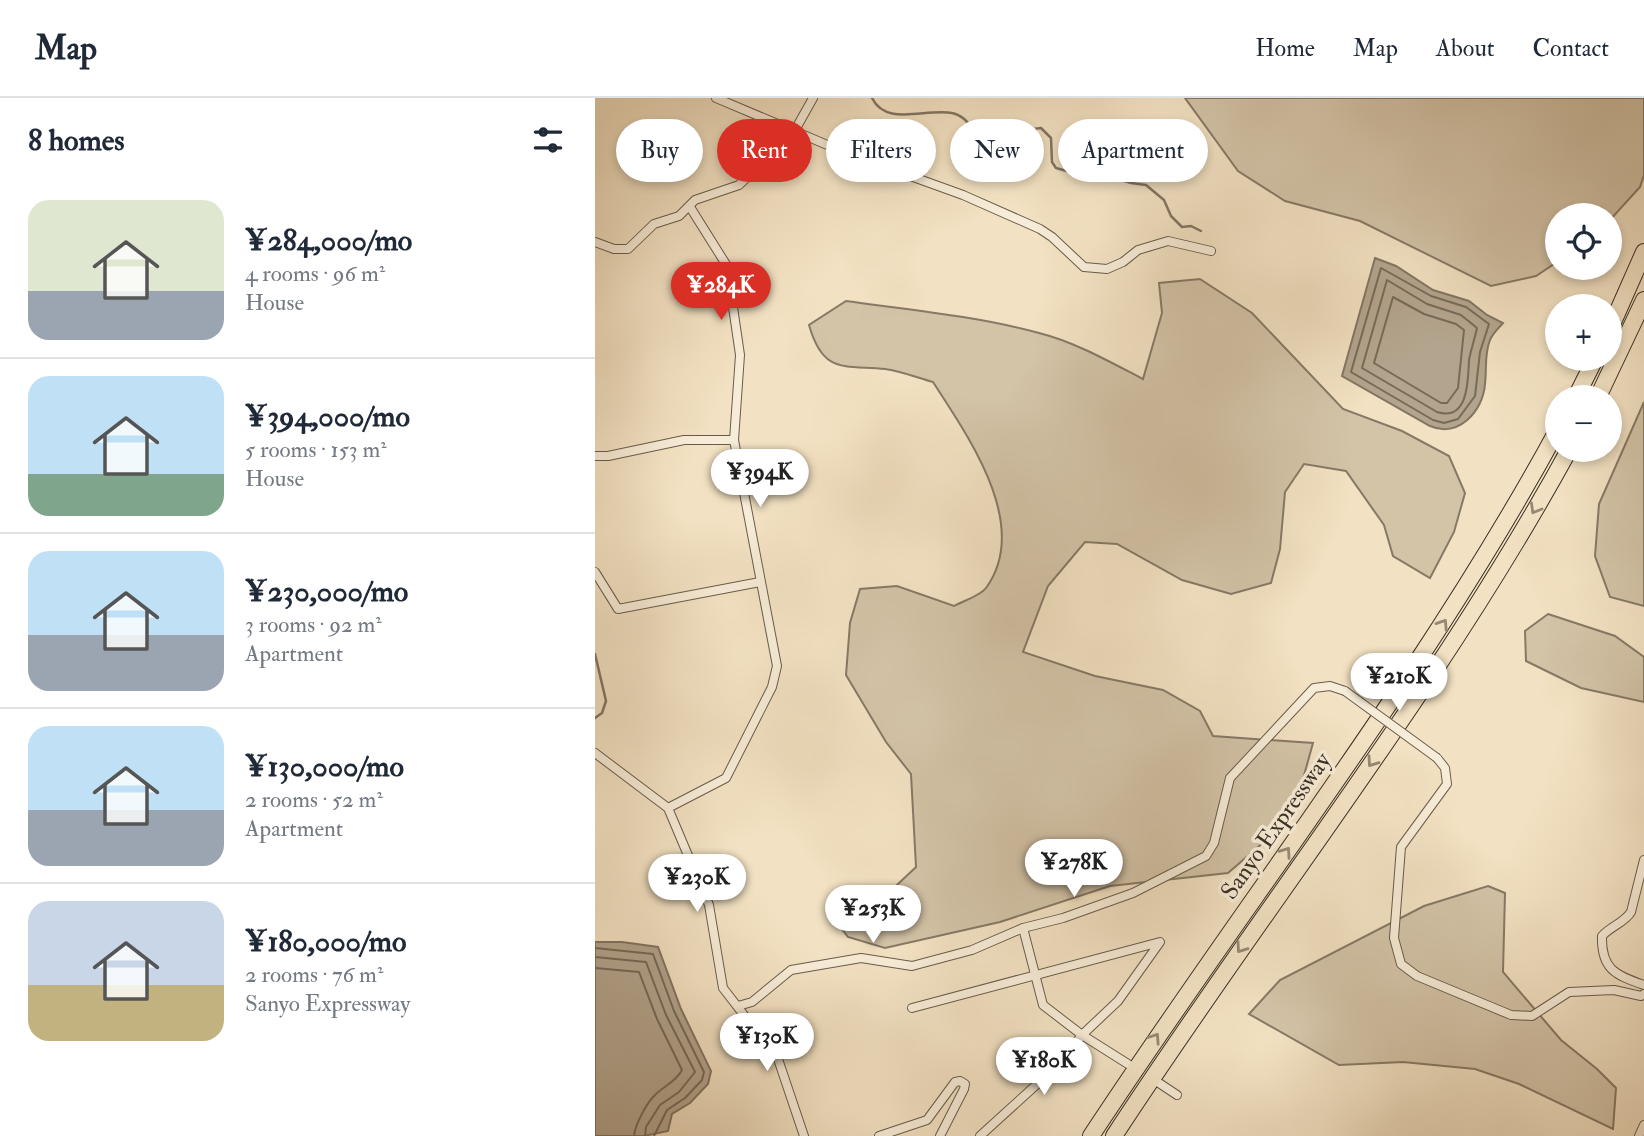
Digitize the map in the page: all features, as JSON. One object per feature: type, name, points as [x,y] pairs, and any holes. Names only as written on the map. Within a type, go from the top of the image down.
[{"type":"highway","points":[[1622,302],[1644,252]]},
{"type":"highway","points":[[1604,385],[1644,300]]},
{"type":"highway","name":"Sanyo Expressway","points":[[1091,1136],[1158,1034],[1415,667],[1499,537],[1545,452]]},
{"type":"highway","name":"Sanyo Expressway","points":[[1114,1136],[1175,1043],[1430,679],[1562,462]]},
{"type":"street","points":[[716,98],[765,119]]},
{"type":"street","points":[[802,119],[813,98]]},
{"type":"street","points":[[812,138],[963,195],[1040,229],[1084,267],[1107,269],[1123,262],[1138,250],[1167,241],[1211,251]]},
{"type":"street","points":[[595,242],[614,250],[628,249],[654,224],[679,216],[695,200],[742,182]]},
{"type":"street","points":[[668,808],[726,778],[772,687],[777,666],[775,644],[760,582],[734,440],[740,355],[727,266],[690,207]]},
{"type":"street","points":[[595,456],[608,456],[684,440],[734,440]]},
{"type":"street","points":[[595,572],[618,609],[760,582]]},
{"type":"street","points":[[739,1006],[752,1002],[791,970],[861,958],[912,966],[972,950],[1023,928],[1063,918],[1133,893],[1206,856],[1213,843],[1230,778],[1314,688],[1330,686],[1345,691],[1437,758],[1445,768],[1447,784],[1401,847],[1394,938],[1401,964],[1417,976],[1511,1015],[1532,1016],[1569,992],[1614,990],[1641,996],[1644,994]]},
{"type":"street","points":[[595,753],[668,808],[709,905],[723,988],[778,1059],[804,1136]]},
{"type":"street","points":[[1644,860],[1631,912],[1627,919],[1610,926],[1602,936],[1601,956],[1628,981],[1644,985]]},
{"type":"street","points":[[1023,928],[1042,1005],[1082,1035],[1128,1063]]},
{"type":"street","points":[[912,1009],[1160,942],[1118,1001],[1082,1035],[1058,1065],[980,1136]]},
{"type":"street","points":[[879,1136],[927,1120],[955,1082],[960,1081],[965,1084],[964,1089],[940,1136]]},
{"type":"street","points":[[1159,1083],[1177,1095]]},
{"type":"street","points":[[1639,1136],[1644,1125]]},
{"type":"shaded area","points":[[1185,98],[1644,98],[1644,175],[1640,187],[1622,207],[1622,203],[1545,203],[1545,270],[1536,276],[1491,286],[1360,221],[1285,201],[1238,171],[1208,130],[1208,119],[1200,119]]},
{"type":"shaded area","points":[[1200,279],[1252,313],[1343,409],[1402,431],[1449,456],[1465,493],[1454,532],[1430,578],[1393,556],[1384,525],[1346,471],[1304,464],[1285,492],[1280,549],[1271,583],[1231,594],[1182,580],[1117,544],[1085,542],[1048,586],[1023,652],[1095,676],[1163,690],[1200,711],[1213,736],[1313,743],[1298,797],[1265,841],[1228,873],[1110,886],[1000,922],[885,948],[848,937],[838,924],[881,900],[916,867],[911,774],[886,742],[846,675],[850,623],[860,589],[897,586],[954,606],[986,588],[998,563],[1002,537],[998,509],[977,454],[933,382],[891,370],[837,364],[821,352],[809,325],[846,301],[967,318],[1052,337],[1092,353],[1143,379],[1162,313],[1159,283]]},
{"type":"shaded area","points":[[1644,402],[1644,606],[1610,597],[1595,556],[1599,504],[1618,462],[1622,462],[1622,452]]},
{"type":"shaded area","points":[[1548,614],[1615,636],[1644,657],[1644,702],[1581,688],[1526,661],[1525,631]]},
{"type":"shaded area","points":[[1488,886],[1505,893],[1503,972],[1561,1040],[1616,1088],[1613,1129],[1519,1084],[1475,1069],[1403,1062],[1339,1065],[1249,1014],[1280,980],[1424,906]]},
{"type":"water","points":[[1375,258],[1396,266],[1433,290],[1469,301],[1503,323],[1488,346],[1485,384],[1479,404],[1474,413],[1459,425],[1440,429],[1430,426],[1342,376]]},
{"type":"water","points":[[595,942],[622,942],[658,947],[681,1009],[711,1071],[708,1084],[690,1103],[672,1114],[668,1131],[644,1136],[595,1136]]},
{"type":"waterway","points":[[872,98],[878,107],[897,114],[942,112],[958,115],[982,137],[995,143],[1007,142],[1041,128],[1051,138],[1052,162],[1056,168],[1070,172],[1089,170],[1146,185],[1164,200],[1171,216],[1182,227],[1191,226],[1201,231]]},
{"type":"waterway","points":[[595,654],[606,701],[602,713],[595,718]]}]
